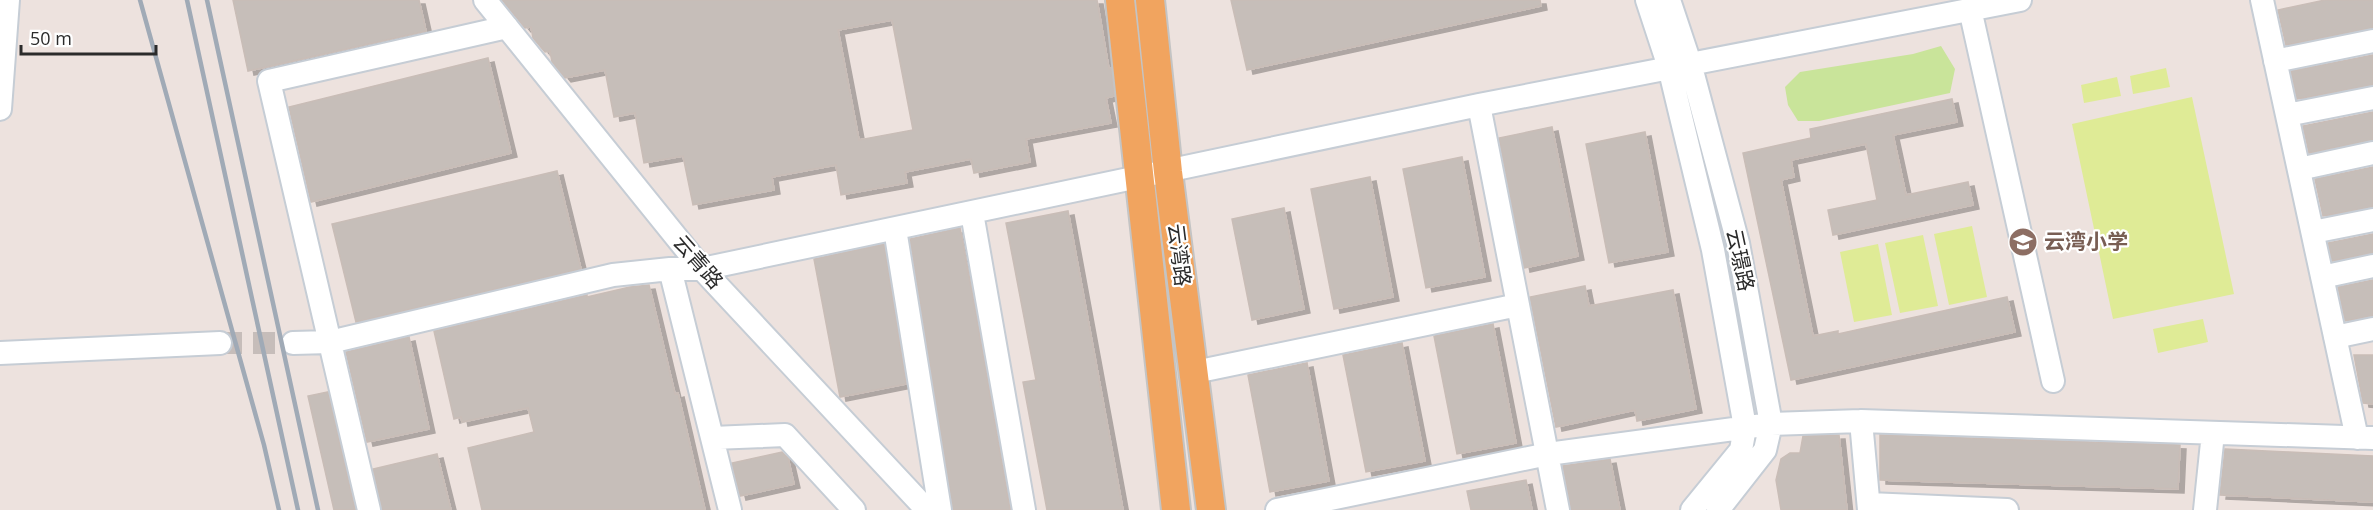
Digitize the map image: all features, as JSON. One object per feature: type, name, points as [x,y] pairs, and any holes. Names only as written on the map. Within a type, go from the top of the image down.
[{"type":"main road","name":"云湾路","points":[[1120,0],[1176,510]]},
{"type":"main road","name":"云湾路","points":[[1150,0],[1168,172],[1211,510]]},
{"type":"street","points":[[0,108],[8,0]]},
{"type":"street","name":"云青路","points":[[485,0],[702,269],[927,510]]},
{"type":"street","name":"云璟路","points":[[1647,0],[1679,65],[1738,243],[1771,424],[1765,450],[1718,510]]},
{"type":"street","name":"云璟路","points":[[1669,0],[1745,427],[1741,450],[1692,510]]},
{"type":"street","points":[[293,343],[330,342],[613,275],[670,269],[702,269],[1479,105],[2020,0]]},
{"type":"street","points":[[1277,510],[1548,454],[1771,424],[1862,421],[2365,438],[2335,337],[2275,61],[2265,1]]},
{"type":"street","points":[[1970,9],[2054,381]]},
{"type":"street","points":[[369,510],[270,81],[507,27]]},
{"type":"street","points":[[2275,61],[2373,40]]},
{"type":"street","points":[[2287,115],[2373,98]]},
{"type":"street","points":[[1479,105],[1558,510]]},
{"type":"street","points":[[2299,169],[2373,153]]},
{"type":"street","points":[[972,213],[1024,510]]},
{"type":"street","points":[[2313,232],[2373,219]]},
{"type":"street","points":[[895,229],[940,510]]},
{"type":"street","points":[[2322,277],[2373,266]]},
{"type":"street","points":[[670,269],[730,510]]},
{"type":"street","points":[[1195,372],[1518,305]]},
{"type":"street","points":[[2335,337],[2373,329]]},
{"type":"street","points":[[0,353],[220,343]]},
{"type":"street","points":[[1862,421],[1869,507],[2007,510]]},
{"type":"street","points":[[2205,510],[2213,433]]},
{"type":"street","points":[[713,438],[785,435],[854,510]]},
{"type":"green space","points":[[1941,46],[1955,69],[1950,93],[1819,121],[1798,121],[1788,105],[1785,87],[1800,72],[1913,54]]},
{"type":"green space","points":[[2166,68],[2170,87],[2133,94],[2130,76]]},
{"type":"green space","points":[[2117,77],[2121,96],[2084,103],[2081,85]]},
{"type":"green space","points":[[2192,97],[2234,294],[2113,319],[2072,124]]},
{"type":"green space","points":[[1972,226],[1987,297],[1949,305],[1934,234]]},
{"type":"green space","points":[[1923,235],[1938,306],[1900,313],[1885,243]]},
{"type":"green space","points":[[1878,244],[1892,315],[1854,322],[1840,252]]},
{"type":"green space","points":[[2203,319],[2208,342],[2158,353],[2153,329]]},
{"type":"building","points":[[233,0],[419,0],[426,31],[248,71]]},
{"type":"building","points":[[502,0],[1097,0],[1109,69],[1111,68],[1114,96],[1106,98],[1111,123],[1026,139],[1030,162],[974,173],[971,159],[905,172],[907,183],[841,195],[836,165],[772,177],[774,190],[693,205],[683,156],[644,163],[635,113],[614,117],[605,70],[565,78],[552,62],[550,51],[545,52],[533,38],[531,27],[525,28]],"holes":[[[892,20],[913,130],[859,140],[838,30]]]},
{"type":"building","points":[[1231,0],[1540,0],[1541,6],[1247,70]]},
{"type":"building","points":[[2325,0],[2373,0],[2373,28],[2286,45],[2278,10]]},
{"type":"building","points":[[2373,55],[2373,85],[2297,99],[2291,71]]},
{"type":"building","points":[[488,58],[511,153],[311,202],[289,107]]},
{"type":"building","points":[[1952,99],[1957,122],[1893,135],[1906,195],[1968,182],[1973,205],[1833,235],[1828,210],[1877,200],[1866,144],[1791,160],[1794,177],[1781,180],[1813,336],[1838,331],[1838,334],[2007,297],[2015,332],[1791,380],[1743,153],[1811,138],[1810,129]]},
{"type":"building","points":[[2373,112],[2373,140],[2309,153],[2303,126]]},
{"type":"building","points":[[1552,127],[1578,256],[1524,268],[1499,138]]},
{"type":"building","points":[[1645,132],[1668,252],[1609,263],[1586,144]]},
{"type":"building","points":[[1462,157],[1485,277],[1426,288],[1403,169]]},
{"type":"building","points":[[2373,167],[2373,207],[2323,216],[2315,179]]},
{"type":"building","points":[[557,171],[581,269],[356,322],[332,224]]},
{"type":"building","points":[[1370,177],[1393,297],[1334,309],[1311,189]]},
{"type":"building","points":[[1284,208],[1304,309],[1252,320],[1232,219]]},
{"type":"building","points":[[1068,211],[1123,510],[1047,510],[1023,382],[1036,380],[1006,223]]},
{"type":"building","points":[[960,228],[1010,510],[953,510],[910,239]]},
{"type":"building","points":[[2373,234],[2373,253],[2332,261],[2328,243]]},
{"type":"building","points":[[884,244],[906,384],[840,397],[814,259]]},
{"type":"building","points":[[2373,280],[2373,316],[2345,321],[2338,287]]},
{"type":"building","points":[[649,285],[675,394],[678,393],[705,510],[482,510],[468,448],[534,432],[528,408],[462,422],[461,417],[454,419],[434,331],[587,295],[587,297]]},
{"type":"building","points":[[1585,286],[1589,306],[1673,290],[1696,409],[1637,421],[1635,410],[1556,427],[1530,297]]},
{"type":"building","points":[[1493,324],[1516,443],[1457,454],[1434,336]]},
{"type":"building","points":[[409,337],[429,429],[367,442],[346,352]]},
{"type":"building","points":[[1402,343],[1425,461],[1366,472],[1343,355]]},
{"type":"building","points":[[2354,355],[2373,355],[2373,404],[2363,403]]},
{"type":"building","points":[[1307,363],[1329,481],[1270,492],[1248,375]]},
{"type":"building","points":[[328,392],[355,510],[334,510],[308,396]]},
{"type":"building","points":[[1839,435],[1847,510],[1781,510],[1776,480],[1781,459],[1790,453],[1800,453],[1803,436]]},
{"type":"building","points":[[1880,435],[2180,445],[2178,489],[1880,480]]},
{"type":"building","points":[[2225,449],[2373,456],[2373,502],[2220,495]]},
{"type":"building","points":[[782,452],[788,458],[794,484],[740,496],[732,463]]},
{"type":"building","points":[[437,454],[451,510],[382,510],[373,469]]},
{"type":"building","points":[[1610,459],[1620,510],[1571,510],[1563,466]]},
{"type":"building","points":[[1526,480],[1532,510],[1471,510],[1467,491]]},
{"type":"tunnel","points":[[220,343],[293,343]]},
{"type":"railway","points":[[140,0],[264,445],[279,510]]},
{"type":"railway","points":[[187,0],[298,510]]},
{"type":"railway","points":[[207,0],[318,510]]},
{"type":"place","name":"云湾小学","points":[[2023,242]]}]
